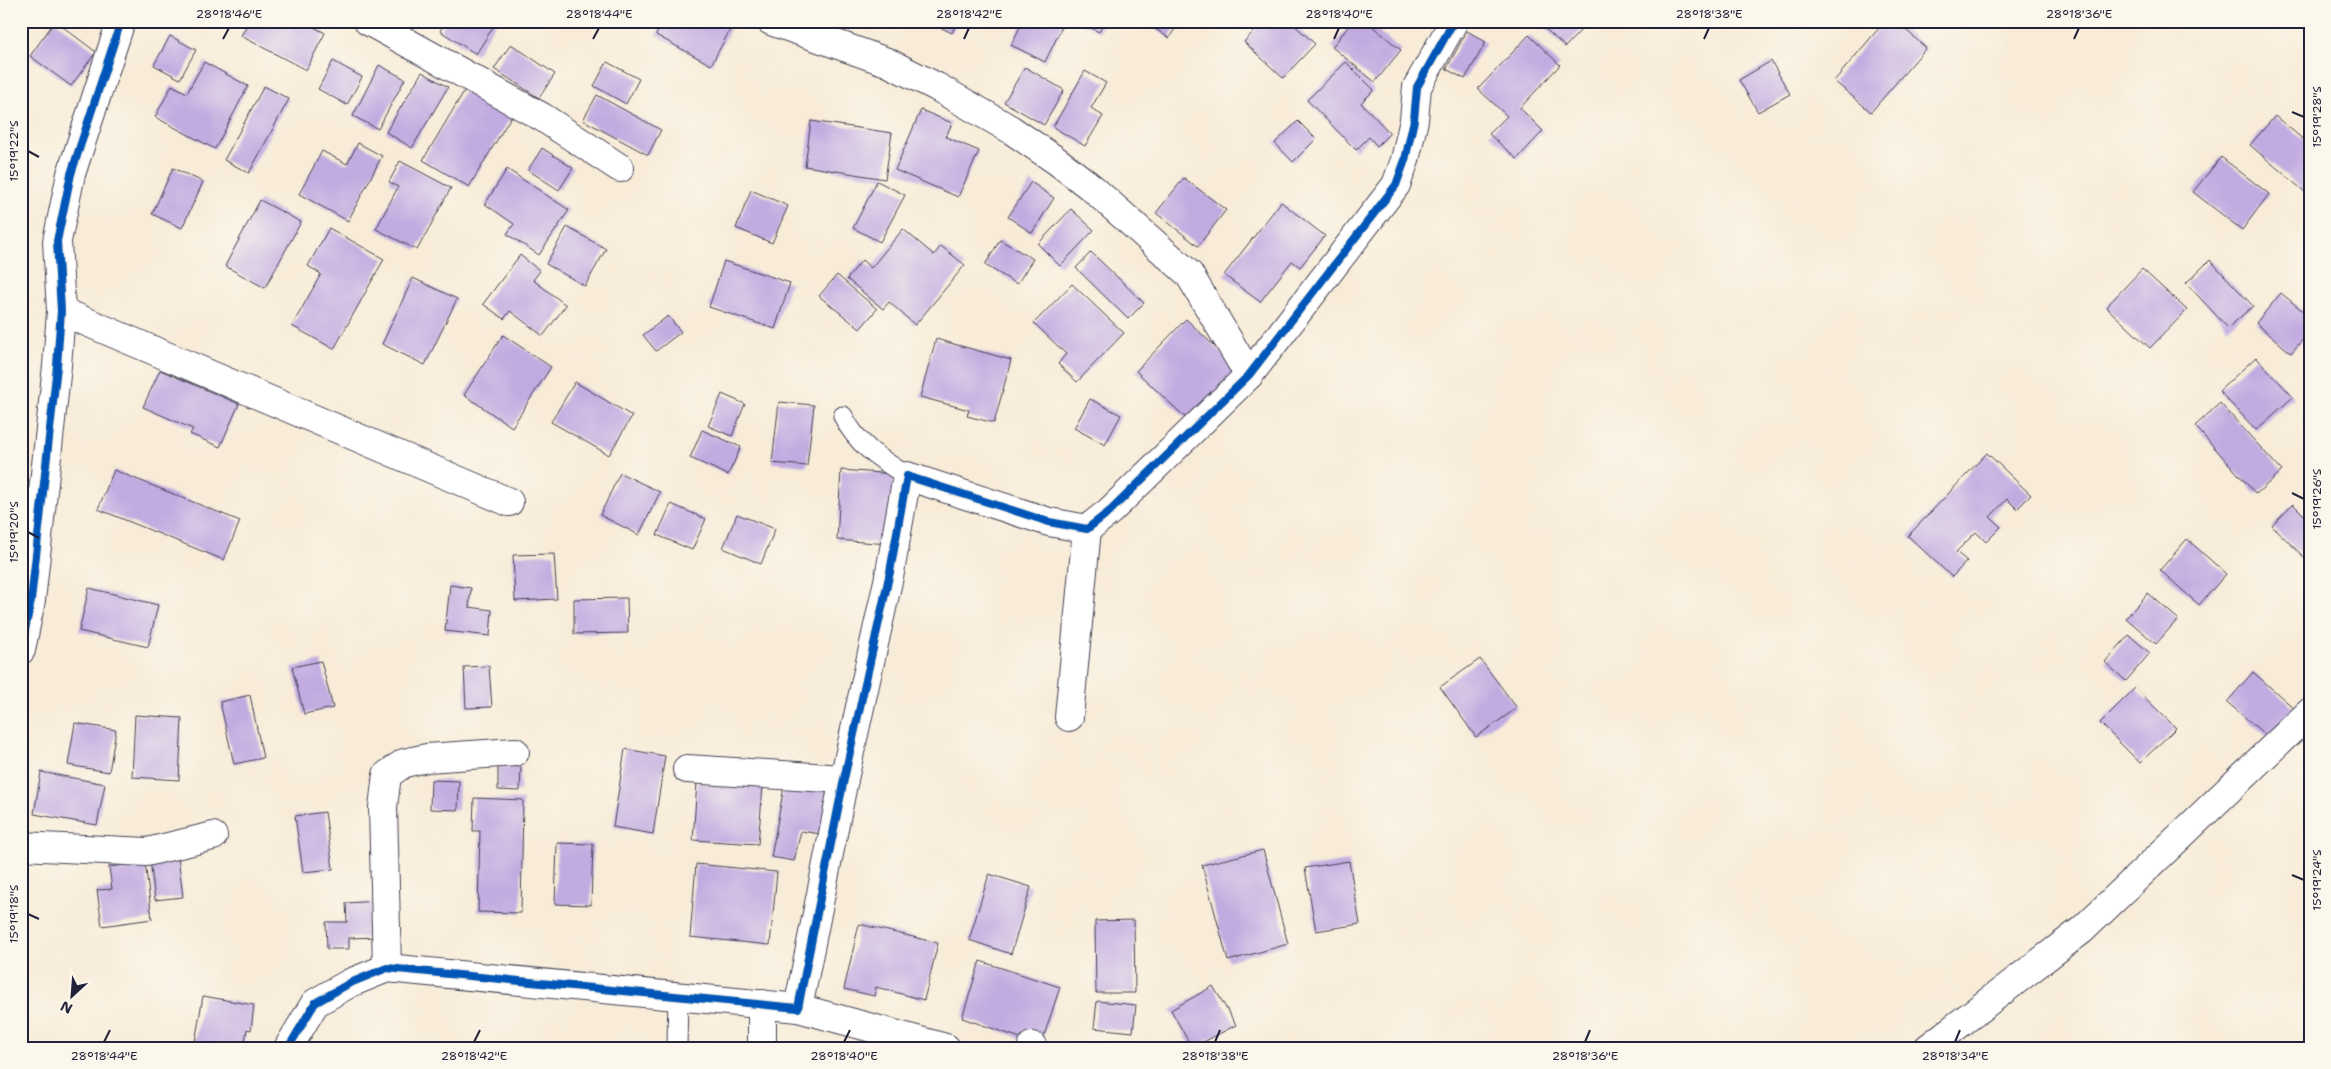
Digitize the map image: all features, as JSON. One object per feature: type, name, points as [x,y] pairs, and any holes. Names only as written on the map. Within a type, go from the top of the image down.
[{"type":"street","points":[[21,650],[31,600],[32,501],[61,312],[56,241],[71,174],[121,21]]},
{"type":"street","points":[[368,21],[542,117],[620,168]]},
{"type":"street","points":[[771,21],[887,62],[937,87],[1057,161],[1092,188],[1189,274],[1249,375]]},
{"type":"street","points":[[1069,717],[1087,529],[1110,511],[1249,375],[1396,184],[1405,160],[1414,120],[1417,87],[1454,21]]},
{"type":"street","points":[[61,312],[509,502]]},
{"type":"street","points":[[798,1008],[844,779],[890,572],[907,476],[1049,522],[1087,529]]},
{"type":"street","points":[[1928,1048],[2082,930],[2310,712]]},
{"type":"street","points":[[387,968],[383,807],[388,776],[404,763],[427,758],[515,752]]},
{"type":"street","points":[[687,769],[844,779]]},
{"type":"street","points":[[21,846],[147,852],[213,836]]},
{"type":"street","points":[[288,1048],[315,1003],[350,982],[387,968],[798,1008],[946,1048]]},
{"type":"street","points":[[762,1004],[762,1048]]},
{"type":"lane","points":[[842,416],[851,434],[878,457],[907,476]]},
{"type":"lane","points":[[676,1048],[678,995]]},
{"type":"building","points":[[55,21],[96,52],[71,86],[30,56]]},
{"type":"building","points":[[249,21],[303,21],[325,33],[306,70],[241,36]]},
{"type":"building","points":[[446,21],[497,21],[476,54],[440,31]]},
{"type":"building","points":[[663,21],[714,21],[730,30],[711,65],[656,35]]},
{"type":"building","points":[[927,21],[957,21],[952,33]]},
{"type":"building","points":[[1023,21],[1056,21],[1063,25],[1045,62],[1011,45]]},
{"type":"building","points":[[1078,21],[1105,21],[1099,32]]},
{"type":"building","points":[[1143,21],[1180,21],[1169,38]]},
{"type":"building","points":[[1263,21],[1290,21],[1315,44],[1283,78],[1244,42]]},
{"type":"building","points":[[1353,21],[1366,21],[1401,50],[1375,82],[1332,47]]},
{"type":"building","points":[[1537,21],[1574,21],[1582,29],[1565,47]]},
{"type":"building","points":[[1885,21],[1896,21],[1926,48],[1871,112],[1834,81]]},
{"type":"building","points":[[1467,31],[1486,42],[1465,79],[1446,69]]},
{"type":"building","points":[[1529,35],[1560,65],[1520,108],[1543,131],[1517,159],[1489,134],[1507,116],[1478,89]]},
{"type":"building","points":[[170,36],[196,50],[180,79],[154,65]]},
{"type":"building","points":[[511,44],[555,74],[539,98],[494,69]]},
{"type":"building","points":[[333,61],[362,77],[347,105],[318,89]]},
{"type":"building","points":[[1771,61],[1790,94],[1758,112],[1739,80]]},
{"type":"building","points":[[204,62],[248,86],[215,149],[155,117],[172,85],[187,93]]},
{"type":"building","points":[[607,62],[639,79],[626,104],[594,86]]},
{"type":"building","points":[[1346,62],[1374,90],[1361,103],[1390,133],[1377,146],[1369,137],[1356,150],[1307,100]]},
{"type":"building","points":[[379,65],[405,79],[378,129],[353,116]]},
{"type":"building","points":[[1025,67],[1064,90],[1044,125],[1004,102]]},
{"type":"building","points":[[1085,71],[1106,83],[1091,108],[1103,116],[1085,146],[1053,127]]},
{"type":"building","points":[[422,72],[448,87],[412,148],[386,132]]},
{"type":"building","points":[[264,86],[289,99],[249,173],[224,160]]},
{"type":"building","points":[[466,88],[512,115],[469,187],[423,160]]},
{"type":"building","points":[[597,95],[661,130],[648,155],[583,120]]},
{"type":"building","points":[[921,110],[952,123],[946,137],[979,151],[958,197],[895,170]]},
{"type":"building","points":[[2275,116],[2310,145],[2310,186],[2305,192],[2250,145]]},
{"type":"building","points":[[811,121],[892,133],[885,179],[805,166]]},
{"type":"building","points":[[1298,121],[1316,139],[1293,162],[1275,143]]},
{"type":"building","points":[[358,143],[382,156],[348,221],[299,194],[322,151],[347,164]]},
{"type":"building","points":[[542,148],[573,168],[559,190],[528,170]]},
{"type":"building","points":[[2221,157],[2269,194],[2242,230],[2193,192]]},
{"type":"building","points":[[400,161],[451,188],[417,250],[376,229],[398,187],[389,182]]},
{"type":"building","points":[[173,168],[203,182],[182,228],[152,214]]},
{"type":"building","points":[[507,169],[569,210],[539,255],[507,234],[514,224],[485,204]]},
{"type":"building","points":[[1184,178],[1226,210],[1198,246],[1156,213]]},
{"type":"building","points":[[877,181],[905,195],[880,242],[853,228]]},
{"type":"building","points":[[1031,182],[1054,198],[1032,233],[1008,217]]},
{"type":"building","points":[[751,190],[788,206],[772,243],[736,228]]},
{"type":"building","points":[[260,200],[301,222],[265,288],[225,266]]},
{"type":"building","points":[[1281,202],[1325,236],[1300,267],[1292,261],[1260,302],[1224,275]]},
{"type":"building","points":[[1071,209],[1094,230],[1060,266],[1038,244]]},
{"type":"building","points":[[567,227],[606,249],[585,286],[546,264]]},
{"type":"building","points":[[329,228],[384,259],[334,349],[292,326],[321,274],[308,266]]},
{"type":"building","points":[[903,229],[934,255],[941,246],[965,265],[915,325],[889,302],[883,309],[847,279],[862,260],[871,268]]},
{"type":"building","points":[[1000,240],[1033,259],[1017,284],[985,265]]},
{"type":"building","points":[[1091,252],[1144,303],[1128,319],[1076,268]]},
{"type":"building","points":[[520,255],[540,271],[533,280],[566,305],[543,336],[510,311],[504,319],[483,304]]},
{"type":"building","points":[[2210,260],[2253,306],[2228,328],[2186,283]]},
{"type":"building","points":[[724,261],[790,283],[775,329],[709,307]]},
{"type":"building","points":[[2142,269],[2187,310],[2150,348],[2106,307]]},
{"type":"building","points":[[837,275],[877,309],[860,329],[819,296]]},
{"type":"building","points":[[413,278],[457,299],[425,365],[382,344]]},
{"type":"building","points":[[1072,284],[1124,333],[1077,382],[1058,364],[1066,354],[1034,323]]},
{"type":"building","points":[[2281,293],[2310,317],[2310,331],[2291,353],[2256,323]]},
{"type":"building","points":[[668,316],[681,332],[656,351],[643,335]]},
{"type":"building","points":[[1186,319],[1239,370],[1190,422],[1136,371]]},
{"type":"building","points":[[503,335],[551,367],[512,427],[464,395]]},
{"type":"building","points":[[936,339],[1011,360],[994,423],[967,416],[969,410],[920,397]]},
{"type":"building","points":[[2256,357],[2293,397],[2256,430],[2219,391]]},
{"type":"building","points":[[160,370],[239,404],[220,447],[190,434],[193,429],[143,407]]},
{"type":"building","points":[[575,382],[632,416],[609,455],[551,422]]},
{"type":"building","points":[[722,394],[745,404],[732,436],[708,426]]},
{"type":"building","points":[[1090,399],[1121,415],[1105,445],[1074,428]]},
{"type":"building","points":[[779,402],[814,405],[807,466],[772,463]]},
{"type":"building","points":[[2220,403],[2282,471],[2256,494],[2195,426]]},
{"type":"building","points":[[702,430],[741,447],[728,475],[690,458]]},
{"type":"building","points":[[1987,453],[2031,495],[2017,509],[2007,499],[1990,517],[2001,527],[1986,542],[1976,532],[1956,552],[1967,561],[1952,577],[1908,536]]},
{"type":"building","points":[[114,470],[240,521],[224,560],[98,509]]},
{"type":"building","points":[[841,470],[894,474],[889,544],[837,540]]},
{"type":"building","points":[[620,473],[660,492],[639,535],[600,515]]},
{"type":"building","points":[[671,504],[706,519],[692,550],[657,535]]},
{"type":"building","points":[[2293,504],[2310,521],[2310,555],[2306,559],[2272,526]]},
{"type":"building","points":[[737,514],[775,529],[761,564],[723,548]]},
{"type":"building","points":[[2187,539],[2226,574],[2199,605],[2160,570]]},
{"type":"building","points":[[554,554],[557,599],[515,601],[513,555]]},
{"type":"building","points":[[450,585],[471,588],[469,607],[492,610],[490,636],[445,631]]},
{"type":"building","points":[[89,588],[158,605],[148,647],[79,631]]},
{"type":"building","points":[[2148,593],[2178,619],[2156,644],[2126,618]]},
{"type":"building","points":[[627,598],[628,633],[574,634],[574,599]]},
{"type":"building","points":[[2129,635],[2150,653],[2126,681],[2105,662]]},
{"type":"building","points":[[1480,659],[1517,708],[1476,737],[1440,687]]},
{"type":"building","points":[[321,661],[333,708],[304,714],[292,667]]},
{"type":"building","points":[[489,666],[492,707],[466,708],[464,667]]},
{"type":"building","points":[[2253,672],[2296,710],[2270,739],[2227,702]]},
{"type":"building","points":[[2135,688],[2176,728],[2140,763],[2100,723]]},
{"type":"building","points":[[250,695],[263,758],[234,764],[220,702]]},
{"type":"building","points":[[135,715],[182,718],[179,780],[132,777]]},
{"type":"building","points":[[75,723],[116,730],[109,772],[68,765]]},
{"type":"building","points":[[625,749],[665,756],[653,834],[613,827]]},
{"type":"building","points":[[498,766],[521,767],[520,791],[498,790]]},
{"type":"building","points":[[41,772],[105,784],[97,825],[34,814]]},
{"type":"building","points":[[786,776],[837,786],[827,835],[801,831],[794,861],[771,857]]},
{"type":"building","points":[[431,780],[459,781],[458,810],[430,809]]},
{"type":"building","points":[[697,782],[763,786],[758,844],[693,840]]},
{"type":"building","points":[[474,798],[523,800],[521,913],[478,912],[480,831],[473,831]]},
{"type":"building","points":[[325,812],[333,869],[303,872],[295,816]]},
{"type":"building","points":[[557,843],[593,844],[591,905],[555,904]]},
{"type":"building","points":[[1263,850],[1288,944],[1228,961],[1202,865]]},
{"type":"building","points":[[178,857],[183,897],[155,900],[150,860]]},
{"type":"building","points":[[1349,861],[1360,924],[1316,931],[1305,868]]},
{"type":"building","points":[[145,862],[152,919],[102,926],[97,890],[112,889],[109,867]]},
{"type":"building","points":[[696,864],[777,872],[770,945],[690,937]]},
{"type":"building","points":[[989,874],[1031,887],[1011,954],[969,940]]},
{"type":"building","points":[[378,901],[380,937],[349,938],[349,949],[327,949],[326,922],[347,922],[346,903]]},
{"type":"building","points":[[1134,920],[1135,993],[1096,993],[1095,921]]},
{"type":"building","points":[[859,924],[938,943],[924,1000],[876,987],[874,996],[844,989]]},
{"type":"building","points":[[980,961],[1060,987],[1041,1045],[962,1018]]},
{"type":"building","points":[[1213,986],[1236,1025],[1192,1048],[1171,1010]]},
{"type":"building","points":[[203,996],[254,1005],[251,1030],[247,1029],[244,1048],[194,1048]]},
{"type":"building","points":[[1097,1001],[1136,1005],[1133,1032],[1094,1028]]},
{"type":"cycle path","points":[[21,650],[31,600],[57,366],[61,311],[57,241],[71,174],[121,21]]},
{"type":"cycle path","points":[[288,1048],[315,1003],[350,983],[387,968],[798,1008],[844,779],[890,572],[907,476],[1049,522],[1087,529],[1110,511],[1249,375],[1396,185],[1405,160],[1414,120],[1417,87],[1454,21]]}]
